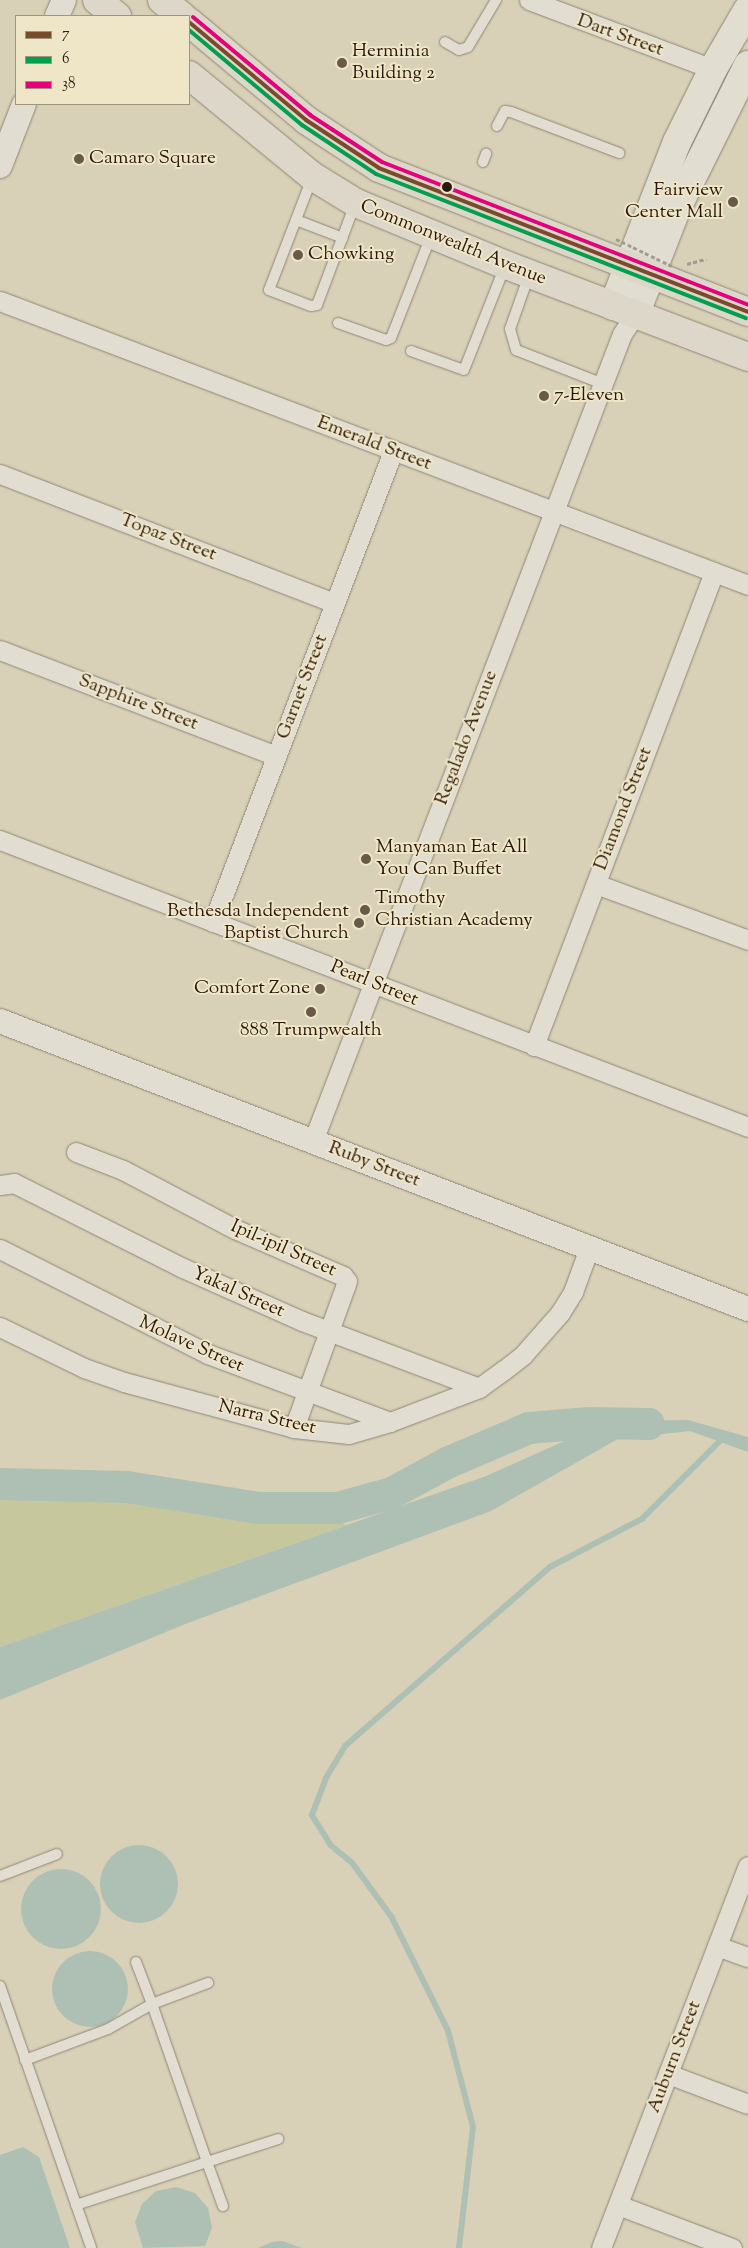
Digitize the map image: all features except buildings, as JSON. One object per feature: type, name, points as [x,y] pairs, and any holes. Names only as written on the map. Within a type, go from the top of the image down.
[{"type":"main road","points":[[98,0],[116,15]]},
{"type":"main road","points":[[162,0],[181,15]]},
{"type":"main road","name":"Regalado Avenue","points":[[624,318],[639,271],[662,178],[713,69],[748,9]]},
{"type":"main road","points":[[190,23],[306,120],[392,175],[748,312]]},
{"type":"main road","name":"Commonwealth Avenue","points":[[190,76],[312,176],[356,203],[518,270],[624,318],[748,357]]},
{"type":"main road","name":"Regalado Avenue","points":[[639,271],[677,208],[745,76]]},
{"type":"main road","points":[[366,160],[368,178],[364,188],[355,193],[356,203],[366,196],[370,184],[378,178],[392,175]]},
{"type":"street","points":[[58,15],[64,0]]},
{"type":"street","name":"Dart Street","points":[[529,0],[713,69]]},
{"type":"street","points":[[0,166],[24,105]]},
{"type":"street","name":"Emerald Street","points":[[0,300],[748,585]]},
{"type":"street","name":"Regalado Avenue","points":[[313,1142],[603,384],[624,318]]},
{"type":"street","name":"Garnet Street","points":[[213,922],[393,451]]},
{"type":"street","name":"Topaz Street","points":[[0,474],[335,603]]},
{"type":"street","name":"Diamond Street","points":[[534,1046],[714,572]]},
{"type":"street","name":"Sapphire Street","points":[[0,650],[276,756]]},
{"type":"street","name":"Pearl Street","points":[[0,840],[748,1127]]},
{"type":"street","points":[[596,884],[748,940]]},
{"type":"street","name":"Ruby Street","points":[[0,1022],[748,1309]]},
{"type":"street","name":"Ipil-ipil Street","points":[[76,1152],[123,1170],[235,1229],[343,1276],[346,1281],[345,1287],[294,1428]]},
{"type":"street","name":"Yakal Street","points":[[2,1184],[14,1182],[158,1257],[329,1331],[479,1388]]},
{"type":"street","name":"Narra Street","points":[[0,1327],[68,1361],[124,1382],[294,1428],[349,1434],[390,1422],[479,1388],[523,1355],[560,1313],[573,1292],[589,1248]]},
{"type":"street","name":"Molave Street","points":[[0,1249],[208,1354],[390,1422]]},
{"type":"street","name":"Auburn Street","points":[[601,2248],[748,1866]]},
{"type":"street","points":[[718,1946],[748,1957]]},
{"type":"street","points":[[668,2074],[748,2104]]},
{"type":"street","points":[[618,2205],[732,2248]]},
{"type":"lane","points":[[445,42],[459,50],[468,48],[496,0]]},
{"type":"lane","points":[[497,126],[505,111],[511,112],[619,154]]},
{"type":"lane","points":[[312,176],[270,290],[311,306],[317,305],[356,203]]},
{"type":"lane","points":[[296,220],[343,238]]},
{"type":"lane","points":[[338,323],[386,340],[391,338],[432,235]]},
{"type":"lane","points":[[411,351],[464,370],[518,270]]},
{"type":"lane","points":[[518,270],[510,329],[513,345],[523,354],[603,384]]},
{"type":"lane","points":[[0,1876],[57,1854]]},
{"type":"lane","points":[[136,1962],[223,2206]]},
{"type":"lane","points":[[25,2060],[108,2028],[152,2004],[208,1983]]},
{"type":"lane","points":[[0,1986],[91,2248]]},
{"type":"lane","points":[[76,2205],[278,2138]]},
{"type":"path","points":[[616,239],[674,267],[706,259]]},
{"type":"green space","points":[[0,1472],[17,1477],[307,1496],[346,1525],[0,1647]]},
{"type":"shaded area","points":[[688,1420],[748,1437],[748,1452],[690,1431],[618,1439],[491,1511],[188,1623],[0,1700],[0,1647],[486,1476],[609,1421]]},
{"type":"shaded area","points":[[131,1845],[147,1845],[161,1851],[172,1862],[178,1876],[178,1892],[172,1906],[161,1917],[147,1923],[131,1923],[117,1917],[106,1906],[100,1892],[100,1876],[106,1862],[117,1851]]},
{"type":"shaded area","points":[[61,1869],[83,1876],[89,1881],[100,1901],[101,1909],[94,1931],[89,1937],[69,1948],[61,1949],[39,1942],[33,1937],[22,1917],[21,1909],[28,1887],[33,1881],[53,1870]]},
{"type":"shaded area","points":[[90,1951],[105,1954],[117,1962],[125,1974],[128,1989],[125,2004],[117,2016],[105,2024],[90,2027],[75,2024],[63,2016],[55,2004],[52,1989],[55,1974],[63,1962],[75,1954]]},
{"type":"shaded area","points":[[23,2147],[39,2157],[70,2248],[0,2248],[0,2155]]},
{"type":"shaded area","points":[[176,2187],[195,2193],[208,2208],[212,2228],[205,2246],[143,2248],[135,2222],[142,2204],[156,2191]]},
{"type":"shaded area","points":[[282,2241],[302,2248],[258,2248],[272,2242]]},
{"type":"waterway","points":[[0,1484],[127,1487],[259,1508],[338,1508],[392,1493],[447,1463],[529,1428],[588,1423],[649,1424]]},
{"type":"waterway","points":[[459,2248],[473,2127],[448,2031],[392,1918],[352,1863],[331,1846],[312,1815],[326,1778],[345,1746],[550,1567],[642,1519],[721,1440]]},
{"type":"transit line","name":"38","points":[[193,17],[310,115],[382,162],[748,305]]},
{"type":"transit line","name":"7","points":[[190,23],[306,120],[379,168],[748,312]]},
{"type":"transit line","name":"6","points":[[190,31],[302,125],[376,174],[746,318]]},
{"type":"place","name":"Herminia Building 2","points":[[342,63]]},
{"type":"place","name":"Camaro Square","points":[[79,159]]},
{"type":"place","name":"Fairview Center Mall","points":[[733,202]]},
{"type":"place","name":"Chowking","points":[[298,255]]},
{"type":"place","name":"7-Eleven","points":[[544,396]]},
{"type":"place","name":"Manyaman Eat All You Can Buffet","points":[[366,859]]},
{"type":"place","name":"Timothy Christian Academy","points":[[365,910]]},
{"type":"place","name":"Bethesda Independent Baptist Church","points":[[359,923]]},
{"type":"place","name":"Comfort Zone","points":[[320,989]]},
{"type":"place","name":"888 Trumpwealth","points":[[311,1012]]}]
